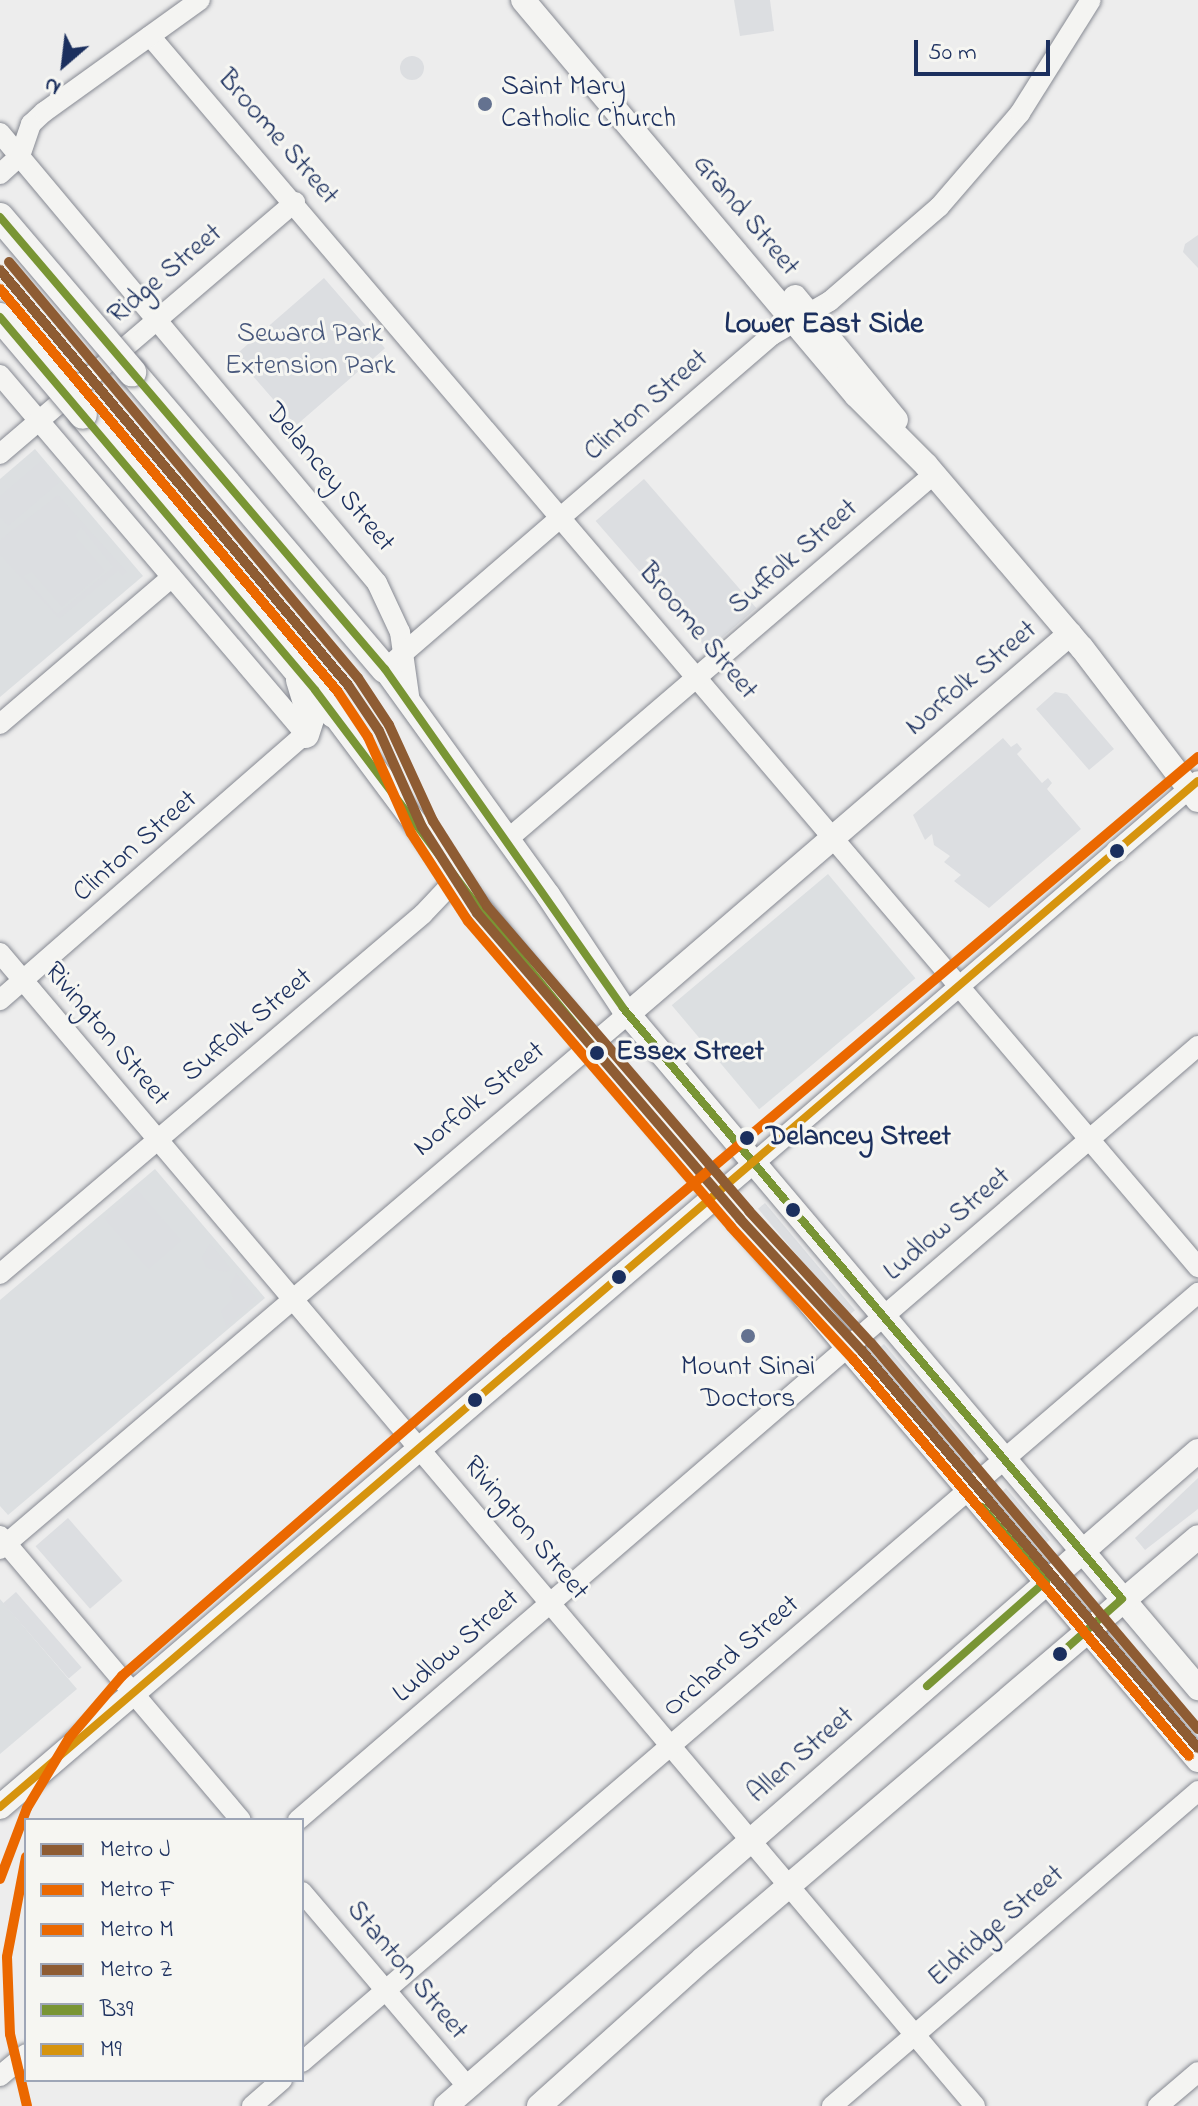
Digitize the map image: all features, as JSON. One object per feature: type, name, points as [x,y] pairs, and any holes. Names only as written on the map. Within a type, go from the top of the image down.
[{"type":"highway","points":[[0,217],[132,372],[395,660]]},
{"type":"highway","points":[[0,317],[334,714]]},
{"type":"highway","points":[[298,671],[311,716],[305,734]]},
{"type":"main road","name":"Grand Street","points":[[523,0],[803,319]]},
{"type":"main road","name":"Grand Street","points":[[544,0],[803,319],[864,405],[930,470],[1070,634],[1196,789]]},
{"type":"main road","name":"Norfolk Street","points":[[628,1014],[1070,634]]},
{"type":"main road","name":"Delancey Street","points":[[395,660],[410,702],[628,1014],[1198,1688]]},
{"type":"main road","points":[[334,714],[457,878],[591,1045],[1198,1760]]},
{"type":"main road","points":[[0,1807],[718,1194]]},
{"type":"main road","name":"Allen Street","points":[[446,2106],[1198,1451]]},
{"type":"main road","points":[[539,2106],[1122,1599],[1198,1537]]},
{"type":"street","points":[[0,174],[20,156],[37,118],[200,0]]},
{"type":"street","name":"Clinton Street","points":[[395,660],[772,335],[803,319],[892,249],[978,168],[1020,113],[1091,0]]},
{"type":"street","name":"Broome Street","points":[[150,36],[295,202],[1198,1267]]},
{"type":"street","name":"Delancey Street","points":[[0,133],[372,576],[393,611],[395,660]]},
{"type":"street","name":"Ridge Street","points":[[0,454],[295,202]]},
{"type":"street","points":[[0,375],[305,734]]},
{"type":"street","name":"Suffolk Street","points":[[508,839],[698,677],[930,470]]},
{"type":"street","points":[[0,724],[172,577]]},
{"type":"street","name":"Clinton Street","points":[[0,1000],[305,734]]},
{"type":"street","points":[[718,1194],[1196,789]]},
{"type":"street","name":"Suffolk Street","points":[[0,1274],[423,914],[457,878]]},
{"type":"street","name":"Rivington Street","points":[[0,953],[975,2106]]},
{"type":"street","name":"Norfolk Street","points":[[2,1543],[628,1014]]},
{"type":"street","name":"Ludlow Street","points":[[300,1818],[1198,1046]]},
{"type":"street","name":"Orchard Street","points":[[304,2060],[1198,1293]]},
{"type":"street","points":[[2,1543],[239,1818]]},
{"type":"street","name":"Eldridge Street","points":[[832,2106],[1198,1791]]},
{"type":"street","name":"Stanton Street","points":[[304,1894],[467,2086]]},
{"type":"street","points":[[0,2076],[24,2056]]},
{"type":"street","points":[[1158,2106],[1198,2072]]},
{"type":"street","points":[[252,2106],[280,2082]]},
{"type":"shaded area","points":[[35,449],[143,576],[0,697],[0,479]]},
{"type":"shaded area","points":[[828,874],[915,978],[759,1109],[672,1005]]},
{"type":"shaded area","points":[[155,1169],[265,1298],[8,1515],[0,1506],[0,1300]]},
{"type":"shaded area","points":[[0,1599],[77,1689],[0,1754]]},
{"type":"green space","points":[[734,0],[770,0],[774,31],[740,36]]},
{"type":"green space","points":[[412,56],[420,60],[424,68],[420,76],[412,80],[404,76],[400,68],[404,60]]},
{"type":"green space","points":[[1198,235],[1198,268],[1183,252],[1185,244]]},
{"type":"green space","name":"Seward Park Extension Park","points":[[324,278],[385,348],[296,426],[235,355]]},
{"type":"green space","points":[[42,460],[60,482],[8,526],[0,517],[0,496]]},
{"type":"green space","points":[[644,479],[756,608],[708,650],[596,521]]},
{"type":"green space","points":[[58,495],[127,572],[123,576],[118,571],[59,619],[0,555],[0,540]],"holes":[[[81,527],[113,567],[57,614],[24,576],[32,572],[62,607],[105,571],[75,536]]]},
{"type":"green space","points":[[1055,692],[1067,694],[1114,749],[1089,770],[1036,709]]},
{"type":"green space","points":[[1003,738],[1011,747],[1017,743],[1022,749],[1017,754],[1042,783],[1048,778],[1052,783],[1047,789],[1081,829],[989,908],[954,881],[961,875],[944,862],[950,856],[934,845],[932,834],[925,840],[913,815]]},
{"type":"green space","points":[[137,1190],[181,1241],[149,1269],[105,1218]]},
{"type":"green space","points":[[765,1203],[855,1310],[848,1316],[758,1209]]},
{"type":"green space","points":[[210,1243],[231,1269],[227,1272],[206,1268],[202,1257]]},
{"type":"green space","points":[[236,1273],[258,1299],[226,1327],[221,1311],[233,1299],[229,1287]]},
{"type":"green space","points":[[884,1344],[976,1454],[970,1459],[878,1349]]},
{"type":"green space","points":[[1198,1478],[1198,1509],[1145,1550],[1135,1538]]},
{"type":"green space","points":[[1006,1488],[1050,1540],[1044,1545],[1000,1493]]},
{"type":"green space","points":[[68,1518],[122,1581],[90,1609],[36,1546]]},
{"type":"green space","points":[[16,1592],[82,1667],[69,1679],[3,1603]]},
{"type":"metro line","name":"Z","points":[[9,262],[358,678],[389,725],[433,821],[487,906],[749,1211],[871,1343],[1198,1729]]},
{"type":"metro line","name":"J","points":[[0,270],[348,685],[379,731],[422,827],[477,913],[740,1219],[862,1351],[1198,1748]]},
{"type":"metro line","name":"M","points":[[0,289],[338,692],[368,737],[411,833],[468,921],[731,1227],[853,1359],[1189,1756]]},
{"type":"metro line","name":"F","points":[[0,1879],[27,1808],[69,1738],[122,1676],[506,1342],[1198,757]]},
{"type":"metro line","name":"F","points":[[24,1868],[7,1957],[10,2034],[27,2106]]},
{"type":"transit line","name":"B39","points":[[0,217],[385,669],[623,1008],[1122,1599],[1060,1654]]},
{"type":"transit line","name":"B39","points":[[0,317],[315,690],[469,895],[609,1066]]},
{"type":"transit line","name":"M9","points":[[0,1807],[1198,781]]},
{"type":"transit line","name":"B39","points":[[927,1686],[1046,1581],[982,1507]]},
{"type":"place","name":"Saint Mary Catholic Church","points":[[485,104]]},
{"type":"place","name":"Essex Street","points":[[597,1053]]},
{"type":"place","name":"Delancey Street","points":[[747,1138]]},
{"type":"place","name":"Mount Sinai Doctors","points":[[748,1336]]},
{"type":"district","name":"Lower East Side","points":[[824,325]]}]
